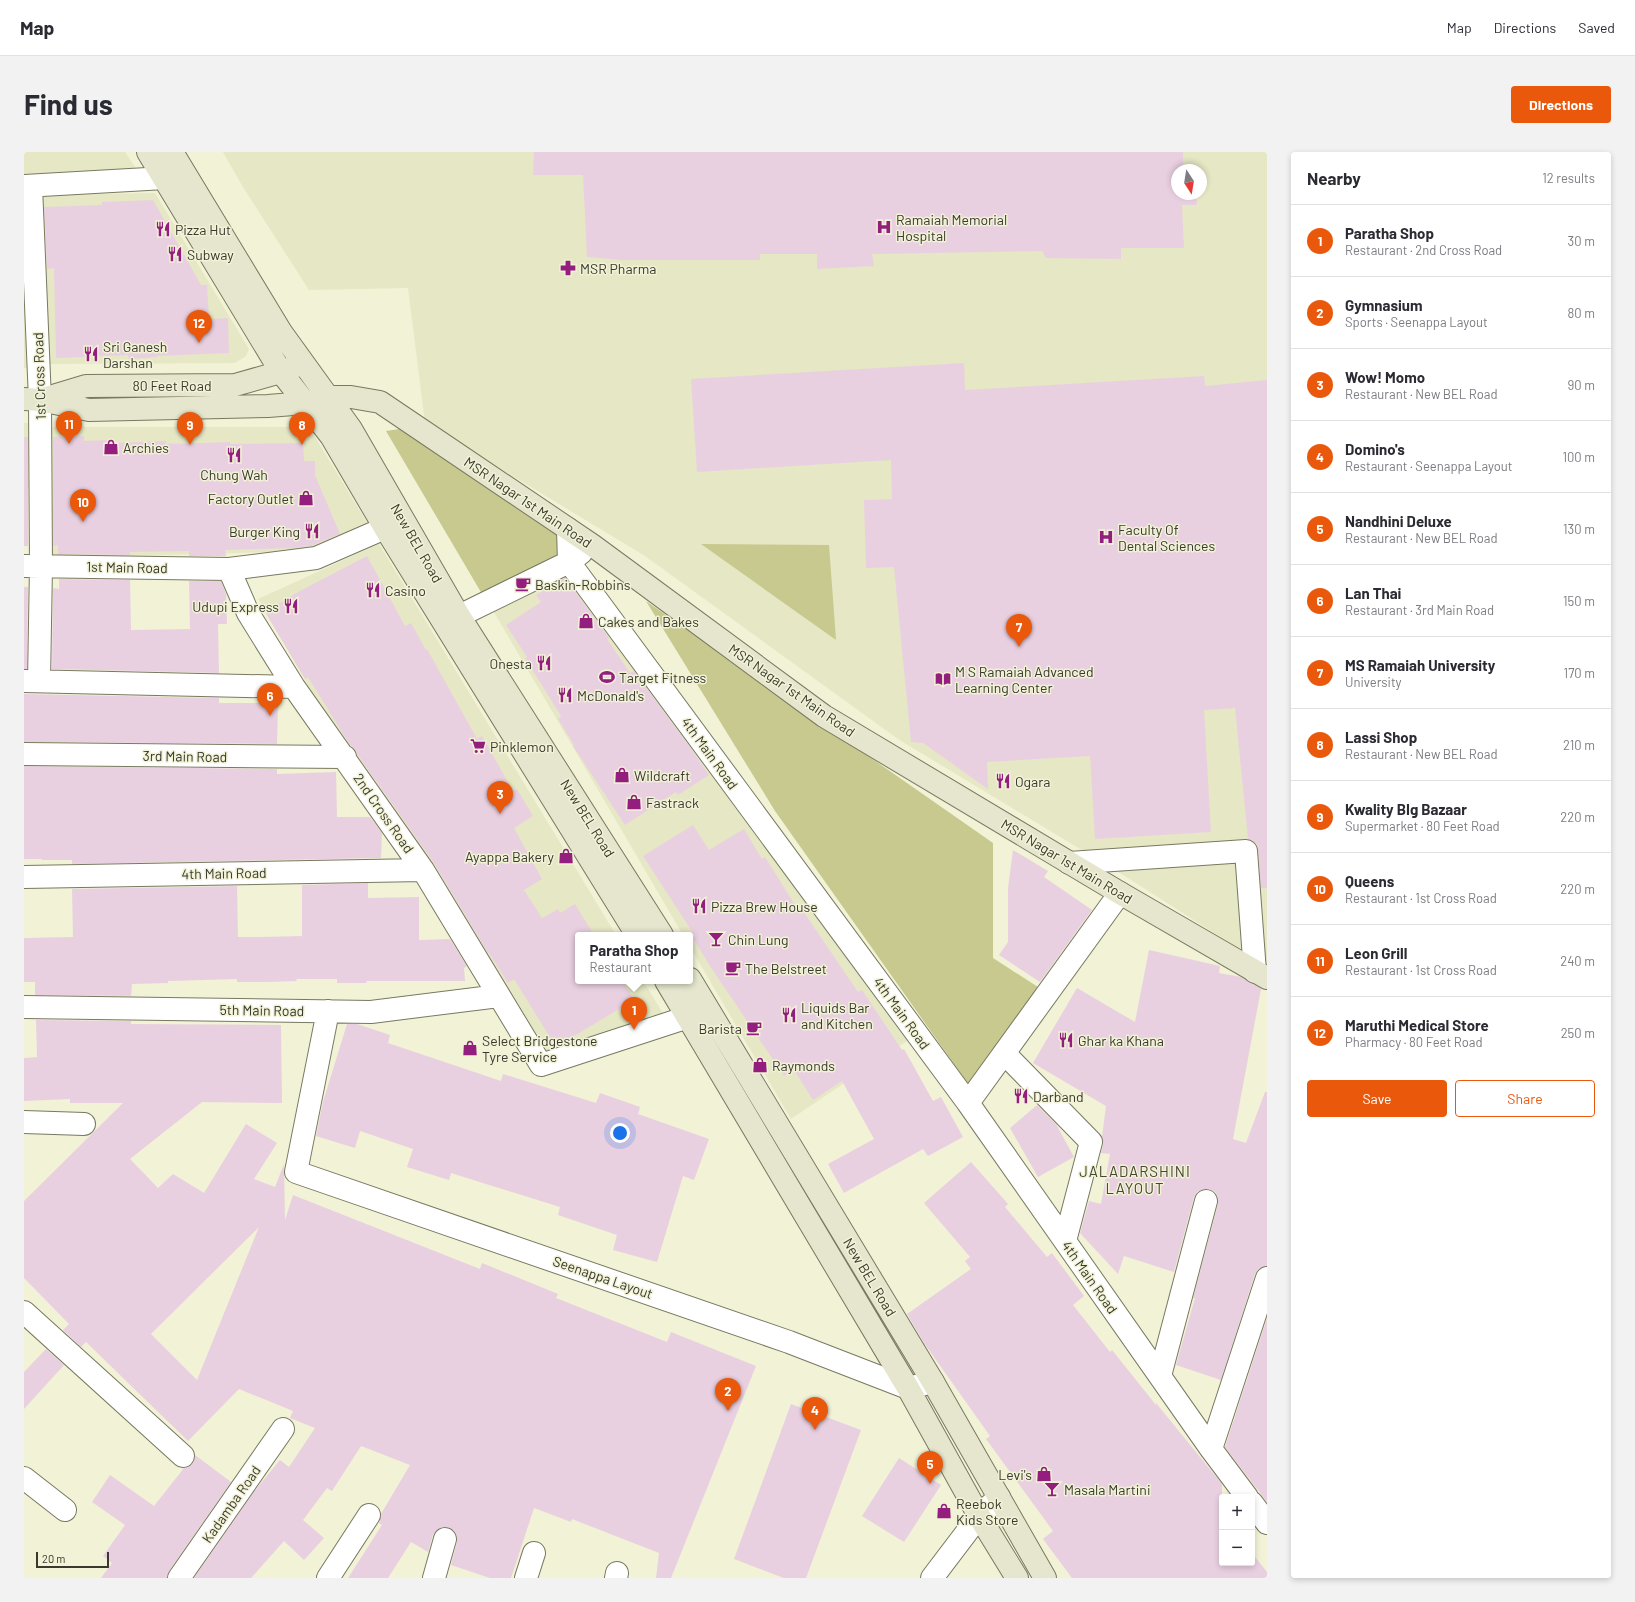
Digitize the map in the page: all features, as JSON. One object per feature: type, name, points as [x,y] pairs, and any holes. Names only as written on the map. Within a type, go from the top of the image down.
[{"type":"main road","name":"New BEL Road","points":[[148,152],[281,372],[331,436],[385,528],[635,932]]},
{"type":"main road","name":"New BEL Road","points":[[172,152],[281,332],[351,429],[459,616],[660,932]]},
{"type":"main road","name":"80 Feet Road","points":[[32,400],[86,386],[235,385],[281,372],[302,363]]},
{"type":"main road","name":"80 Feet Road","points":[[32,400],[89,410],[239,407],[306,403],[328,397]]},
{"type":"main road","name":"MSR Nagar 1st Main Road","points":[[328,397],[351,397],[380,402],[592,545],[824,716],[1069,863],[1261,975]]},
{"type":"main road","name":"New BEL Road","points":[[668,984],[908,1388],[979,1516],[1017,1578]]},
{"type":"main road","name":"New BEL Road","points":[[693,984],[933,1382],[1045,1578]]},
{"type":"street","points":[[27,186],[165,178]]},
{"type":"street","name":"1st Cross Road","points":[[27,186],[32,400],[31,681]]},
{"type":"street","points":[[229,569],[316,558],[385,528]]},
{"type":"street","points":[[568,529],[569,562]]},
{"type":"street","points":[[459,616],[569,562],[592,545]]},
{"type":"street","name":"4th Main Road","points":[[569,562],[968,1103],[1211,1449],[1245,1494]]},
{"type":"street","name":"1st Main Road","points":[[32,566],[229,569]]},
{"type":"street","name":"2nd Cross Road","points":[[229,569],[248,613],[294,687],[345,757],[423,870],[541,1065],[688,1018]]},
{"type":"street","points":[[31,681],[294,687]]},
{"type":"street","name":"3rd Main Road","points":[[24,754],[345,757]]},
{"type":"street","points":[[1069,863],[1246,851],[1261,975]]},
{"type":"street","name":"4th Main Road","points":[[24,877],[423,870]]},
{"type":"street","points":[[968,1103],[1120,893]]},
{"type":"street","name":"5th Main Road","points":[[24,1007],[371,1012],[499,996]]},
{"type":"street","name":"Seenappa Layout","points":[[328,1011],[296,1172],[789,1342],[908,1388]]},
{"type":"street","points":[[1004,1053],[1091,1142],[1065,1241]]},
{"type":"street","points":[[24,1122],[84,1124]]},
{"type":"street","points":[[1160,1376],[1206,1201]]},
{"type":"street","points":[[1211,1449],[1267,1278]]},
{"type":"street","points":[[24,1312],[183,1456]]},
{"type":"street","points":[[908,1388],[933,1382]]},
{"type":"street","name":"Kadamba Road","points":[[179,1578],[283,1429]]},
{"type":"street","points":[[24,1478],[65,1510]]},
{"type":"street","points":[[932,1578],[979,1516],[999,1497]]},
{"type":"street","points":[[1255,1507],[1267,1523]]},
{"type":"street","points":[[328,1578],[369,1516]]},
{"type":"street","points":[[434,1578],[445,1540]]},
{"type":"street","points":[[526,1578],[534,1553]]},
{"type":"shaded area","points":[[24,152],[125,152],[136,169],[24,176]]},
{"type":"shaded area","points":[[223,152],[1267,152],[1267,967],[1128,878],[898,739],[645,556],[425,423],[408,288],[309,290],[243,187]]},
{"type":"shaded area","points":[[155,193],[249,349],[246,356],[235,363],[46,364],[37,195]]},
{"type":"shaded area","points":[[24,281],[31,281],[32,368],[24,368]]},
{"type":"shaded area","points":[[24,423],[32,423],[34,488],[24,488]]},
{"type":"shaded area","points":[[45,427],[309,427],[369,526],[315,551],[47,558]]},
{"type":"shaded area","points":[[379,544],[614,932],[575,932],[575,984],[645,984],[664,1015],[531,1068],[258,599]]},
{"type":"shaded area","points":[[570,569],[910,1039],[791,1119],[693,952],[693,932],[681,932],[491,607]]},
{"type":"green space","points":[[399,429],[409,432],[558,532],[561,558],[485,599],[386,431]]},
{"type":"green space","points":[[701,544],[829,545],[836,640]]},
{"type":"green space","points":[[646,601],[993,843],[993,958],[1041,989],[971,1088],[775,811]]},
{"type":"building","name":"Ramaiah Memorial Hospital","points":[[534,152],[1183,152],[1183,164],[1171,164],[1171,200],[1197,200],[1197,205],[1182,205],[1184,248],[1121,248],[1121,259],[1046,258],[1042,251],[872,254],[874,266],[817,269],[817,254],[760,254],[760,260],[622,260],[587,257],[583,175],[533,175]]},
{"type":"building","points":[[153,200],[201,285],[207,285],[209,319],[228,318],[229,353],[156,356],[157,357],[129,359],[128,355],[56,358],[54,268],[47,269],[44,207],[102,205],[102,202]]},
{"type":"building","points":[[964,363],[965,390],[1204,376],[1205,386],[1267,380],[1267,888],[1261,888],[1257,844],[1248,839],[1235,708],[1204,710],[1211,832],[1095,839],[1090,756],[987,762],[988,789],[923,743],[911,742],[894,567],[866,568],[864,500],[892,499],[891,460],[697,472],[691,379]]},
{"type":"building","points":[[84,436],[84,441],[110,440],[110,443],[166,441],[166,444],[230,442],[230,444],[303,443],[304,461],[315,461],[315,475],[340,534],[311,546],[225,550],[226,556],[189,556],[189,551],[130,552],[130,555],[58,554],[58,545],[53,546],[53,437]]},
{"type":"building","points":[[24,437],[28,437],[28,546],[24,546]]},
{"type":"building","points":[[367,556],[405,626],[411,623],[426,650],[427,649],[477,739],[482,736],[513,791],[517,789],[533,816],[514,828],[542,879],[524,890],[542,918],[558,909],[560,913],[575,904],[592,932],[575,932],[575,984],[624,984],[634,1000],[556,1047],[514,979],[508,983],[488,953],[434,863],[356,751],[348,742],[308,677],[305,679],[265,612],[298,592]]},
{"type":"building","points":[[565,578],[609,638],[607,639],[630,673],[634,671],[709,775],[678,795],[676,792],[625,825],[573,746],[574,745],[558,719],[561,716],[525,658],[527,657],[506,625],[541,602],[536,595]]},
{"type":"building","points":[[59,579],[130,580],[131,630],[190,629],[189,581],[221,581],[226,594],[227,624],[218,624],[219,673],[52,669],[53,588],[59,589]]},
{"type":"building","points":[[24,587],[28,587],[27,669],[24,669]]},
{"type":"building","points":[[24,694],[219,698],[219,703],[278,703],[277,744],[24,742]]},
{"type":"building","points":[[24,766],[277,769],[277,774],[336,772],[337,817],[370,817],[382,833],[381,858],[72,864],[72,860],[24,859]]},
{"type":"building","points":[[693,825],[709,850],[744,829],[762,859],[765,857],[800,913],[803,911],[858,992],[862,990],[902,1050],[904,1049],[933,1101],[941,1097],[963,1137],[928,1156],[923,1149],[844,1193],[828,1164],[874,1139],[842,1081],[813,1100],[794,1070],[784,1076],[710,966],[693,938],[695,936],[693,932],[643,856]]},
{"type":"building","points":[[1013,850],[1048,871],[1044,877],[1092,910],[1040,982],[999,955],[1008,942],[1008,888]]},
{"type":"building","points":[[368,883],[368,898],[419,897],[419,940],[450,939],[467,966],[464,968],[465,981],[366,981],[367,983],[337,983],[337,979],[296,979],[297,981],[237,982],[237,979],[168,981],[168,983],[132,984],[131,996],[35,995],[35,982],[24,982],[24,938],[73,937],[72,889],[237,886],[238,937],[262,937],[302,936],[302,885]]},
{"type":"building","points":[[1149,950],[1220,966],[1219,973],[1241,977],[1261,989],[1233,1139],[1246,1143],[1265,1092],[1267,1092],[1267,1266],[1259,1268],[1255,1274],[1221,1380],[1176,1365],[1195,1298],[1193,1298],[1218,1204],[1218,1198],[1215,1192],[1210,1189],[1203,1189],[1197,1192],[1194,1197],[1174,1272],[1124,1256],[1118,1274],[1080,1233],[1089,1201],[1101,1204],[1110,1154],[1101,1153],[1106,1106],[1033,1063],[1077,988],[1135,1022]]},
{"type":"building","points":[[36,1020],[131,1021],[131,1024],[281,1025],[282,1103],[202,1102],[130,1159],[158,1188],[173,1174],[204,1193],[246,1124],[277,1143],[254,1179],[275,1187],[284,1164],[285,1220],[293,1195],[480,1269],[482,1263],[558,1294],[556,1298],[667,1342],[671,1332],[756,1366],[671,1578],[656,1578],[659,1553],[572,1519],[571,1522],[534,1508],[511,1578],[490,1578],[451,1565],[457,1542],[457,1536],[454,1530],[448,1527],[442,1527],[433,1535],[428,1552],[411,1542],[388,1578],[348,1578],[382,1525],[379,1523],[381,1514],[410,1465],[361,1446],[332,1491],[327,1488],[303,1520],[324,1538],[304,1560],[284,1541],[251,1578],[194,1578],[256,1489],[280,1460],[289,1467],[315,1428],[290,1418],[293,1411],[239,1389],[188,1441],[86,1342],[81,1347],[63,1330],[69,1324],[24,1278],[24,1201],[123,1103],[70,1103],[70,1099],[24,1101],[24,1058],[37,1057]],"holes":[[[259,1227],[197,1380],[151,1334]]]},
{"type":"building","points":[[347,1024],[357,1024],[390,1035],[388,1043],[501,1081],[503,1074],[596,1103],[600,1093],[640,1107],[638,1114],[709,1139],[694,1180],[683,1176],[657,1262],[613,1250],[617,1235],[558,1215],[560,1207],[451,1173],[449,1180],[407,1167],[413,1149],[360,1131],[355,1148],[316,1136],[323,1102]]},
{"type":"building","points":[[1037,1105],[1056,1124],[1074,1157],[1038,1177],[1010,1128]]},
{"type":"building","points":[[971,1162],[1008,1204],[1005,1207],[1047,1257],[1052,1253],[1084,1296],[1073,1305],[1110,1352],[1112,1350],[1222,1484],[1222,1494],[1219,1494],[1219,1566],[1255,1566],[1255,1557],[1267,1572],[1267,1578],[1072,1578],[1043,1539],[1053,1531],[986,1439],[990,1436],[924,1343],[907,1314],[971,1269],[965,1261],[970,1257],[924,1203]]},
{"type":"building","points":[[1267,1318],[1267,1502],[1225,1447]]},
{"type":"building","points":[[46,1349],[64,1365],[24,1409],[24,1372]]},
{"type":"building","points":[[791,1404],[861,1430],[806,1578],[784,1578],[734,1559]]},
{"type":"building","points":[[195,1455],[231,1482],[169,1571],[167,1578],[101,1578],[112,1563],[103,1556],[125,1525],[92,1502],[110,1475],[154,1506],[184,1468],[192,1464]]},
{"type":"building","points":[[899,1458],[941,1485],[904,1542],[862,1516]]},
{"type":"place","name":"Ramaiah Memorial Hospital","points":[[884,227]]},
{"type":"place","name":"Pizza Hut","points":[[163,229]]},
{"type":"place","name":"Subway","points":[[175,254]]},
{"type":"place","name":"MSR Pharma","points":[[568,268]]},
{"type":"place","name":"Maruthi Medical Store","points":[[199,343]]},
{"type":"place","name":"Sri Ganesh Darshan","points":[[91,354]]},
{"type":"place","name":"Leon Grill","points":[[69,444]]},
{"type":"place","name":"Kwality BIg Bazaar","points":[[190,445]]},
{"type":"place","name":"Lassi Shop","points":[[302,445]]},
{"type":"place","name":"Archies","points":[[111,447]]},
{"type":"place","name":"Chung Wah","points":[[234,455]]},
{"type":"place","name":"Factory Outlet","points":[[306,498]]},
{"type":"place","name":"Queens","points":[[83,522]]},
{"type":"place","name":"Burger King","points":[[312,531]]},
{"type":"place","name":"Faculty Of Dental Sciences","points":[[1106,537]]},
{"type":"place","name":"Baskin-Robbins","points":[[523,584]]},
{"type":"place","name":"Casino","points":[[373,590]]},
{"type":"place","name":"Udupi Express","points":[[291,606]]},
{"type":"place","name":"Cakes and Bakes","points":[[586,621]]},
{"type":"place","name":"MS Ramaiah University","points":[[1019,647]]},
{"type":"place","name":"Onesta","points":[[544,663]]},
{"type":"place","name":"Target Fitness","points":[[607,677]]},
{"type":"place","name":"M S Ramaiah Advanced Learning Center","points":[[943,679]]},
{"type":"place","name":"McDonald's","points":[[565,695]]},
{"type":"place","name":"Lan Thai","points":[[270,716]]},
{"type":"place","name":"Pinklemon","points":[[478,746]]},
{"type":"place","name":"Wildcraft","points":[[622,775]]},
{"type":"place","name":"Ogara","points":[[1003,781]]},
{"type":"place","name":"Fastrack","points":[[634,802]]},
{"type":"place","name":"Wow! Momo","points":[[500,814]]},
{"type":"place","name":"Ayappa Bakery","points":[[566,856]]},
{"type":"place","name":"Pizza Brew House","points":[[699,906]]},
{"type":"place","name":"Chin Lung","points":[[716,939]]},
{"type":"place","name":"The Belstreet","points":[[733,968]]},
{"type":"place","name":"Liquids Bar and Kitchen","points":[[789,1015]]},
{"type":"place","name":"Barista","points":[[754,1028]]},
{"type":"place","name":"Paratha Shop","points":[[634,1030]]},
{"type":"place","name":"Ghar ka Khana","points":[[1066,1040]]},
{"type":"place","name":"Select Bridgestone Tyre Service","points":[[470,1048]]},
{"type":"place","name":"Raymonds","points":[[760,1065]]},
{"type":"place","name":"Darband","points":[[1021,1096]]},
{"type":"place","name":"Gymnasium","points":[[728,1411]]},
{"type":"place","name":"Domino's","points":[[815,1430]]},
{"type":"place","name":"Levi's","points":[[1044,1474]]},
{"type":"place","name":"Nandhini Deluxe","points":[[930,1484]]},
{"type":"place","name":"Masala Martini","points":[[1052,1489]]},
{"type":"place","name":"Reebok Kids Store","points":[[944,1511]]},
{"type":"district","name":"JALADARSHINI LAYOUT","points":[[1135,1180]]}]
